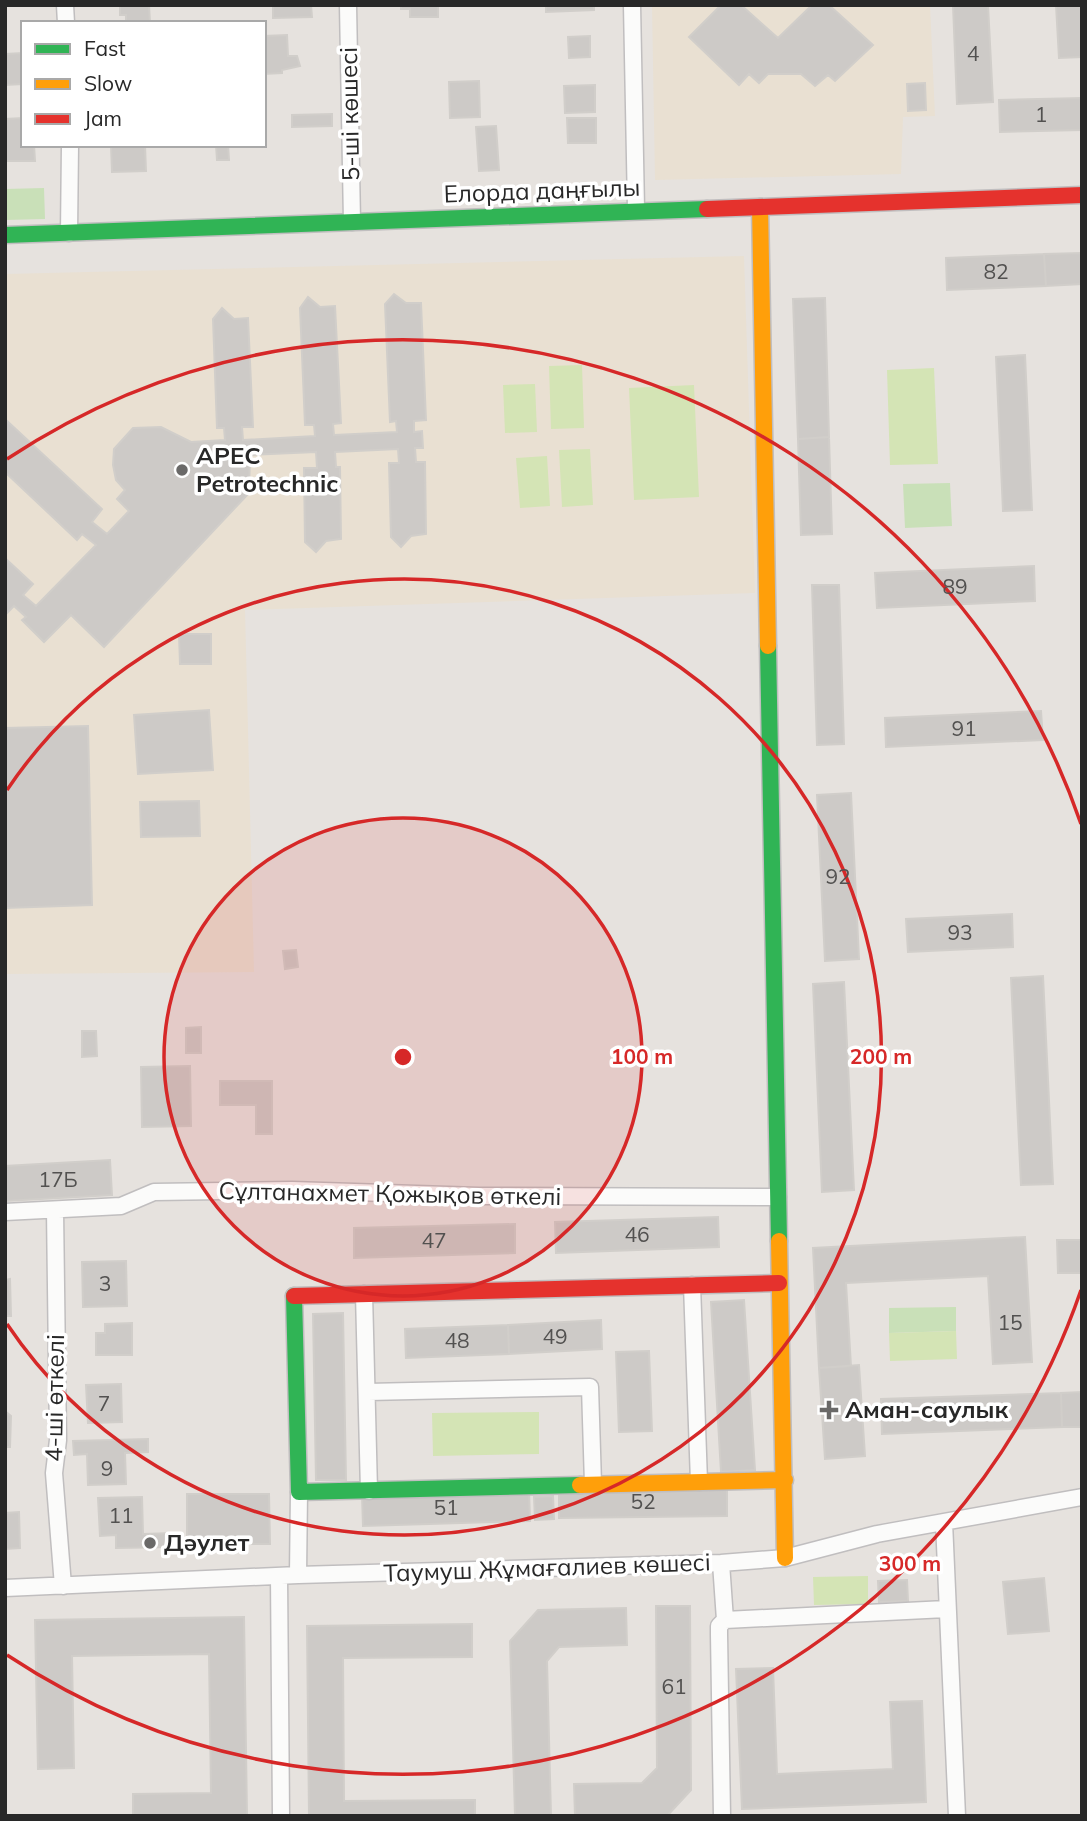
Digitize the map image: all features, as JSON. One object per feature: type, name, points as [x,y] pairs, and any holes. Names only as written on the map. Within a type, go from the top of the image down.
[{"type":"street","name":"5-ші көшесі","points":[[348,5],[352,222]]},
{"type":"street","points":[[632,5],[636,209]]},
{"type":"street","points":[[69,147],[69,233]]},
{"type":"street","name":"Елорда даңғылы","points":[[5,235],[636,209],[1082,195]]},
{"type":"street","points":[[760,207],[773,768],[785,1558]]},
{"type":"street","name":"Сұлтанахмет Қожықов өткелі","points":[[5,1212],[121,1206],[138,1202],[154,1192],[279,1190],[479,1196],[778,1196]]},
{"type":"street","name":"4-ші өткелі","points":[[55,1210],[58,1440],[54,1474],[63,1586]]},
{"type":"street","points":[[298,1575],[299,1492],[294,1294],[779,1283]]},
{"type":"street","points":[[692,1285],[699,1482]]},
{"type":"street","points":[[364,1294],[369,1491]]},
{"type":"street","points":[[368,1392],[590,1387],[593,1484]]},
{"type":"street","points":[[299,1492],[785,1480]]},
{"type":"street","name":"Таумуш Жұмағалиев көшесі","points":[[5,1588],[298,1575],[721,1563],[785,1558],[877,1534],[1082,1497]]},
{"type":"street","points":[[944,1522],[957,1816]]},
{"type":"street","points":[[721,1563],[725,1620]]},
{"type":"street","points":[[279,1576],[281,1816]]},
{"type":"street","points":[[722,1816],[719,1626],[725,1620],[946,1609]]},
{"type":"shaded area","points":[[652,5],[930,5],[935,116],[903,117],[901,174],[655,180]]},
{"type":"shaded area","points":[[744,256],[755,593],[245,610],[254,972],[5,974],[5,274]]},
{"type":"green space","points":[[44,188],[45,219],[5,220],[5,189]]},
{"type":"green space","points":[[582,365],[584,428],[551,429],[549,366]]},
{"type":"green space","points":[[934,368],[938,464],[890,465],[887,370]]},
{"type":"green space","points":[[535,384],[537,432],[505,433],[503,385]]},
{"type":"green space","points":[[694,385],[699,497],[634,500],[629,388]]},
{"type":"green space","points":[[590,449],[593,505],[562,507],[559,450]]},
{"type":"green space","points":[[547,456],[550,506],[520,508],[516,458]]},
{"type":"green space","points":[[950,483],[952,526],[905,528],[903,484]]},
{"type":"green space","points":[[956,1307],[956,1331],[889,1333],[889,1308]]},
{"type":"green space","points":[[956,1331],[957,1359],[890,1361],[889,1333]]},
{"type":"green space","points":[[539,1412],[539,1454],[433,1456],[432,1413]]},
{"type":"green space","points":[[868,1576],[868,1604],[814,1605],[813,1577]]},
{"type":"building","points":[[120,5],[149,5],[150,21],[126,21],[126,15],[120,15]]},
{"type":"building","points":[[273,5],[311,5],[312,17],[273,18]]},
{"type":"building","points":[[401,5],[438,5],[438,17],[410,17],[410,9],[401,9]]},
{"type":"building","points":[[546,5],[594,5],[594,10],[546,12]]},
{"type":"building","points":[[721,5],[741,5],[778,38],[812,5],[829,5],[873,45],[835,81],[828,75],[815,86],[801,74],[768,74],[759,83],[749,74],[739,85],[689,37]]},
{"type":"building","points":[[953,5],[988,5],[993,102],[957,104]]},
{"type":"building","points":[[1056,5],[1082,5],[1082,57],[1059,58]]},
{"type":"building","points":[[287,35],[288,56],[297,56],[300,66],[282,70],[282,73],[266,74],[266,36]]},
{"type":"building","points":[[590,36],[590,57],[569,58],[568,37]]},
{"type":"building","points":[[21,53],[21,84],[5,85],[5,54]]},
{"type":"building","points":[[479,81],[480,117],[450,118],[449,82]]},
{"type":"building","points":[[925,83],[926,110],[908,111],[907,84]]},
{"type":"building","points":[[595,85],[595,112],[565,113],[564,86]]},
{"type":"building","points":[[1082,98],[1082,130],[1000,132],[999,100]]},
{"type":"building","points":[[332,114],[332,126],[292,127],[292,115]]},
{"type":"building","points":[[21,118],[21,147],[34,147],[35,161],[5,161],[5,119]]},
{"type":"building","points":[[567,118],[596,118],[596,143],[568,143]]},
{"type":"building","points":[[496,126],[499,170],[479,171],[476,127]]},
{"type":"building","points":[[111,147],[145,147],[146,171],[112,172]]},
{"type":"building","points":[[216,147],[228,147],[229,160],[217,160]]},
{"type":"building","points":[[1082,253],[1082,284],[1046,286],[1044,254]]},
{"type":"building","points":[[1044,254],[1046,286],[947,290],[946,258]]},
{"type":"building","name":"APEC Petrotechnic","points":[[394,294],[406,303],[421,303],[426,420],[414,421],[414,432],[422,431],[423,448],[415,448],[416,462],[425,462],[426,534],[411,536],[401,547],[391,537],[389,463],[399,463],[398,449],[335,452],[336,467],[340,467],[341,539],[326,541],[316,552],[305,542],[304,468],[317,468],[316,452],[250,455],[249,493],[104,647],[71,615],[44,642],[22,620],[26,617],[14,606],[7,613],[5,611],[5,558],[33,584],[23,595],[36,606],[96,545],[82,534],[77,540],[5,472],[5,419],[102,509],[92,522],[107,534],[129,511],[117,499],[125,490],[116,480],[113,465],[114,449],[133,428],[161,427],[191,442],[225,440],[224,428],[217,428],[213,319],[222,308],[234,319],[248,318],[253,427],[242,427],[243,440],[315,436],[314,425],[305,425],[300,308],[308,297],[320,307],[335,306],[341,423],[333,424],[334,435],[397,432],[396,421],[390,422],[385,304]]},
{"type":"building","points":[[825,298],[829,437],[798,439],[793,299]]},
{"type":"building","points":[[1025,355],[1032,510],[1003,511],[996,357]]},
{"type":"building","points":[[829,437],[832,534],[801,535],[798,439]]},
{"type":"building","points":[[1034,566],[1035,601],[877,608],[875,573]]},
{"type":"building","points":[[812,585],[839,585],[844,744],[817,745]]},
{"type":"building","points":[[179,634],[211,634],[211,664],[180,664]]},
{"type":"building","points":[[209,710],[213,770],[138,774],[134,715]]},
{"type":"building","points":[[1041,711],[1043,740],[886,747],[885,718]]},
{"type":"building","points":[[88,726],[92,905],[5,908],[5,728]]},
{"type":"building","points":[[851,793],[859,959],[825,961],[817,795]]},
{"type":"building","points":[[199,801],[200,836],[141,837],[140,802]]},
{"type":"building","points":[[1012,914],[1013,947],[908,952],[906,919]]},
{"type":"building","points":[[296,950],[298,967],[285,969],[283,951]]},
{"type":"building","points":[[1043,976],[1053,1184],[1021,1185],[1011,978]]},
{"type":"building","points":[[844,982],[854,1190],[822,1192],[813,984]]},
{"type":"building","points":[[201,1027],[201,1053],[186,1053],[186,1028]]},
{"type":"building","points":[[82,1031],[96,1031],[97,1056],[82,1057]]},
{"type":"building","points":[[190,1066],[191,1126],[142,1127],[141,1067]]},
{"type":"building","points":[[220,1081],[272,1081],[272,1134],[256,1134],[256,1105],[220,1105]]},
{"type":"building","points":[[110,1160],[112,1195],[5,1201],[5,1166]]},
{"type":"building","points":[[718,1217],[719,1247],[556,1253],[555,1222]]},
{"type":"building","points":[[515,1224],[515,1253],[354,1258],[354,1228]]},
{"type":"building","points":[[1025,1237],[1032,1362],[993,1364],[988,1276],[846,1283],[851,1366],[819,1368],[813,1248]]},
{"type":"building","points":[[1057,1240],[1082,1240],[1082,1273],[1058,1273]]},
{"type":"building","points":[[126,1261],[127,1306],[83,1307],[82,1262]]},
{"type":"building","points":[[10,1279],[11,1316],[5,1316],[5,1280]]},
{"type":"building","points":[[744,1300],[755,1470],[721,1472],[711,1302]]},
{"type":"building","points":[[343,1313],[346,1480],[316,1480],[313,1314]]},
{"type":"building","points":[[601,1320],[602,1349],[509,1354],[508,1325]]},
{"type":"building","points":[[132,1323],[132,1355],[96,1355],[96,1333],[105,1333],[105,1324]]},
{"type":"building","points":[[508,1325],[509,1354],[406,1358],[405,1329]]},
{"type":"building","points":[[649,1351],[652,1431],[619,1432],[616,1352]]},
{"type":"building","points":[[859,1365],[865,1456],[825,1459],[819,1368]]},
{"type":"building","points":[[121,1384],[122,1422],[88,1423],[86,1385]]},
{"type":"building","points":[[1082,1392],[1082,1427],[1062,1427],[1061,1393]]},
{"type":"building","points":[[1061,1393],[1062,1427],[882,1434],[881,1399]]},
{"type":"building","points":[[5,1411],[11,1416],[10,1447],[5,1447]]},
{"type":"building","points":[[148,1439],[148,1452],[125,1453],[126,1484],[88,1485],[87,1454],[74,1455],[73,1441]]},
{"type":"building","points":[[727,1486],[727,1516],[559,1518],[559,1488]]},
{"type":"building","points":[[529,1490],[530,1521],[363,1526],[362,1495]]},
{"type":"building","points":[[187,1494],[269,1494],[270,1544],[233,1544],[233,1539],[187,1540]]},
{"type":"building","points":[[553,1496],[554,1519],[535,1520],[534,1497]]},
{"type":"building","points":[[142,1497],[143,1534],[173,1533],[173,1547],[116,1548],[116,1535],[100,1536],[98,1498]]},
{"type":"building","points":[[19,1512],[20,1548],[5,1549],[5,1513]]},
{"type":"building","points":[[1044,1578],[1049,1631],[1008,1634],[1003,1582]]},
{"type":"building","points":[[907,1580],[908,1601],[879,1602],[878,1581]]},
{"type":"building","points":[[656,1606],[690,1606],[691,1790],[667,1816],[575,1816],[574,1784],[642,1783],[657,1768]]},
{"type":"building","points":[[626,1608],[627,1645],[559,1647],[547,1661],[551,1816],[515,1816],[510,1641],[538,1610]]},
{"type":"building","points":[[244,1617],[247,1816],[133,1816],[133,1794],[211,1793],[209,1654],[72,1656],[74,1768],[38,1769],[35,1620]]},
{"type":"building","points":[[472,1624],[472,1657],[343,1658],[344,1801],[475,1800],[475,1816],[309,1816],[307,1626]]},
{"type":"building","points":[[773,1668],[777,1774],[893,1769],[890,1702],[922,1701],[926,1802],[742,1809],[736,1669]]},
{"type":"traffic: fast","points":[[5,235],[707,209]]},
{"type":"traffic: fast","points":[[768,646],[779,1241]]},
{"type":"traffic: fast","points":[[294,1296],[299,1492],[580,1485]]},
{"type":"traffic: slow","points":[[760,207],[768,646]]},
{"type":"traffic: slow","points":[[779,1241],[785,1558]]},
{"type":"traffic: slow","points":[[580,1485],[785,1480]]},
{"type":"traffic: jam","points":[[707,209],[1082,195]]},
{"type":"traffic: jam","points":[[294,1296],[779,1283]]},
{"type":"place","name":"APEC Petrotechnic","points":[[182,470]]},
{"type":"place","name":"Аман-саулык","points":[[829,1410]]},
{"type":"place","name":"Дәулет","points":[[150,1543]]}]
